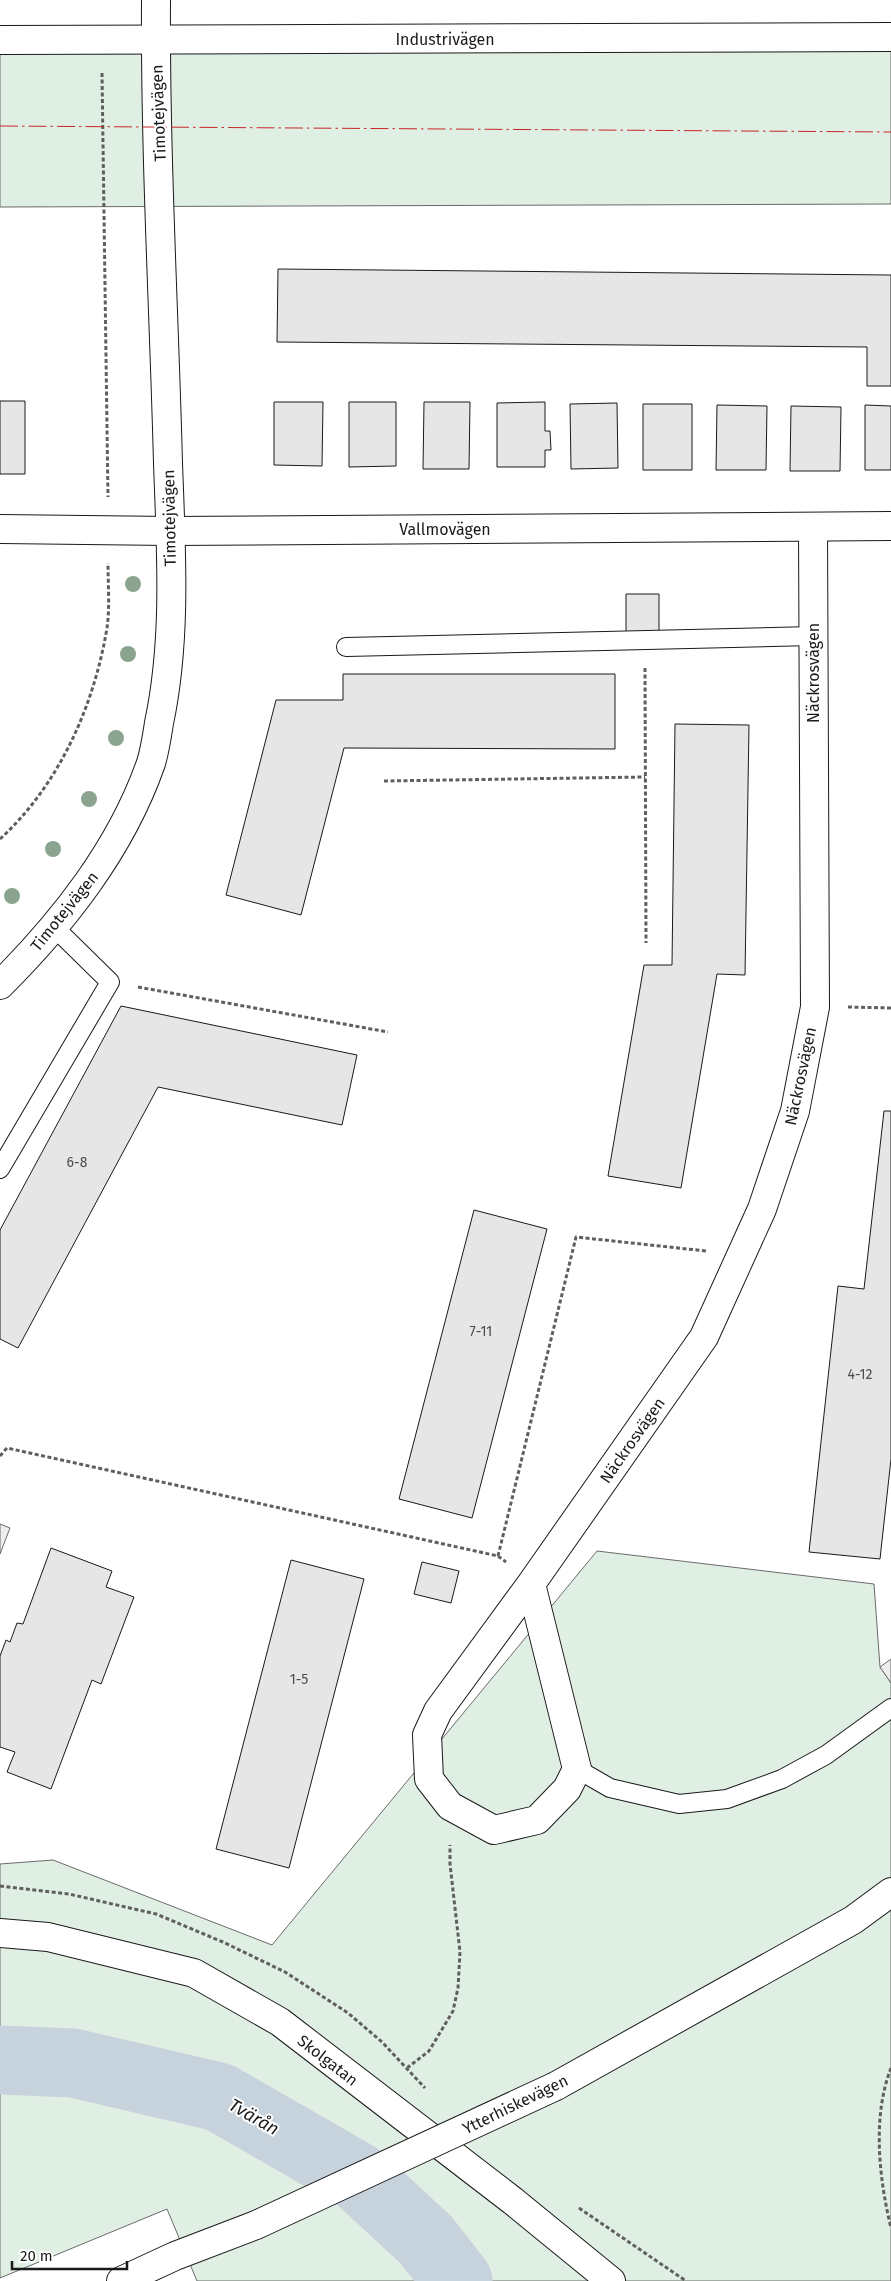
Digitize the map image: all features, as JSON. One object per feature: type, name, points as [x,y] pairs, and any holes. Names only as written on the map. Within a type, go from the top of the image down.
[{"type":"street","name":"Timotejvägen","points":[[0,985],[55,928],[99,867],[127,818],[151,762],[165,694],[170,621],[170,531],[156,0]]},
{"type":"street","name":"Industrivägen","points":[[0,40],[156,41],[891,37]]},
{"type":"street","name":"Vallmovägen","points":[[0,529],[170,531],[891,526]]},
{"type":"street","name":"Näckrosvägen","points":[[577,1769],[566,1789],[537,1820],[494,1830],[450,1806],[429,1779],[427,1735],[438,1711],[531,1584],[704,1337],[762,1209],[795,1111],[815,1007],[813,527]]},
{"type":"street","points":[[531,1584],[577,1769]]},
{"type":"street","name":"Ytterhiskevägen","points":[[121,2281],[175,2256],[256,2225],[556,2086],[853,1920],[891,1892]]},
{"type":"street","name":"Skolgatan","points":[[0,1933],[48,1937],[194,1973],[246,2002],[280,2022],[513,2201],[611,2281]]},
{"type":"lane","points":[[346,647],[813,636]]},
{"type":"lane","points":[[0,1169],[110,982],[55,928]]},
{"type":"lane","points":[[577,1769],[610,1788],[679,1804],[727,1799],[782,1778],[826,1755],[891,1708]]},
{"type":"path","points":[[0,839],[12,828],[55,774],[90,702],[107,627],[108,529],[102,41]]},
{"type":"path","points":[[645,640],[646,944]]},
{"type":"path","points":[[384,781],[645,778]]},
{"type":"path","points":[[110,982],[388,1032]]},
{"type":"path","points":[[815,1007],[891,1008]]},
{"type":"path","points":[[498,1556],[576,1237],[741,1254]]},
{"type":"path","points":[[0,1456],[7,1448],[498,1556],[531,1584]]},
{"type":"path","points":[[407,2068],[429,2051],[453,2011],[458,1988],[460,1952],[450,1864],[450,1806]]},
{"type":"path","points":[[891,2068],[883,2090],[880,2137],[884,2199],[891,2228]]},
{"type":"green space","points":[[891,37],[891,204],[0,207],[0,40]]},
{"type":"green space","points":[[597,1551],[874,1584],[880,1667],[891,1683],[891,2281],[197,2281],[167,2209],[0,2278],[0,1864],[53,1860],[272,1945]]},
{"type":"shaded area","points":[[0,1524],[10,1528],[0,1554]]},
{"type":"shaded area","points":[[891,1659],[891,1683],[880,1667]]},
{"type":"building","points":[[278,269],[891,275],[891,386],[867,386],[867,347],[277,342]]},
{"type":"building","points":[[0,401],[25,401],[25,474],[0,474]]},
{"type":"building","points":[[274,402],[323,402],[322,466],[274,465]]},
{"type":"building","points":[[349,402],[396,402],[396,466],[349,467]]},
{"type":"building","points":[[424,402],[470,402],[469,469],[423,469]]},
{"type":"building","points":[[545,402],[545,431],[550,431],[551,450],[545,450],[545,467],[497,467],[497,403]]},
{"type":"building","points":[[617,403],[618,468],[571,469],[570,404]]},
{"type":"building","points":[[643,404],[692,404],[692,470],[643,470]]},
{"type":"building","points":[[717,405],[767,406],[766,470],[716,470]]},
{"type":"building","points":[[865,405],[891,406],[891,470],[865,470]]},
{"type":"building","points":[[791,406],[841,407],[840,471],[790,471]]},
{"type":"building","points":[[626,594],[659,594],[659,634],[626,633]]},
{"type":"building","points":[[343,674],[615,674],[615,749],[344,748],[301,915],[226,895],[276,700],[343,700]]},
{"type":"building","points":[[675,724],[749,725],[745,975],[717,974],[681,1188],[608,1176],[644,965],[672,965]]},
{"type":"building","points":[[121,1006],[357,1055],[342,1125],[158,1087],[18,1348],[0,1339],[0,1230]]},
{"type":"building","points":[[884,1111],[891,1111],[891,1459],[880,1559],[809,1552],[838,1286],[864,1289]]},
{"type":"building","points":[[474,1210],[547,1229],[472,1518],[399,1499]]},
{"type":"building","points":[[51,1548],[112,1571],[106,1587],[134,1597],[101,1684],[92,1680],[51,1789],[7,1772],[15,1752],[0,1747],[0,1656],[6,1640],[10,1642],[17,1623],[23,1624]]},
{"type":"building","points":[[291,1560],[364,1579],[289,1868],[216,1849]]},
{"type":"building","points":[[422,1562],[459,1571],[451,1603],[414,1594]]},
{"type":"waterway","name":"Tvärån","points":[[0,2060],[73,2063],[219,2097],[358,2177],[426,2240],[458,2281]]},
{"type":"power","points":[[0,126],[891,132]]}]
